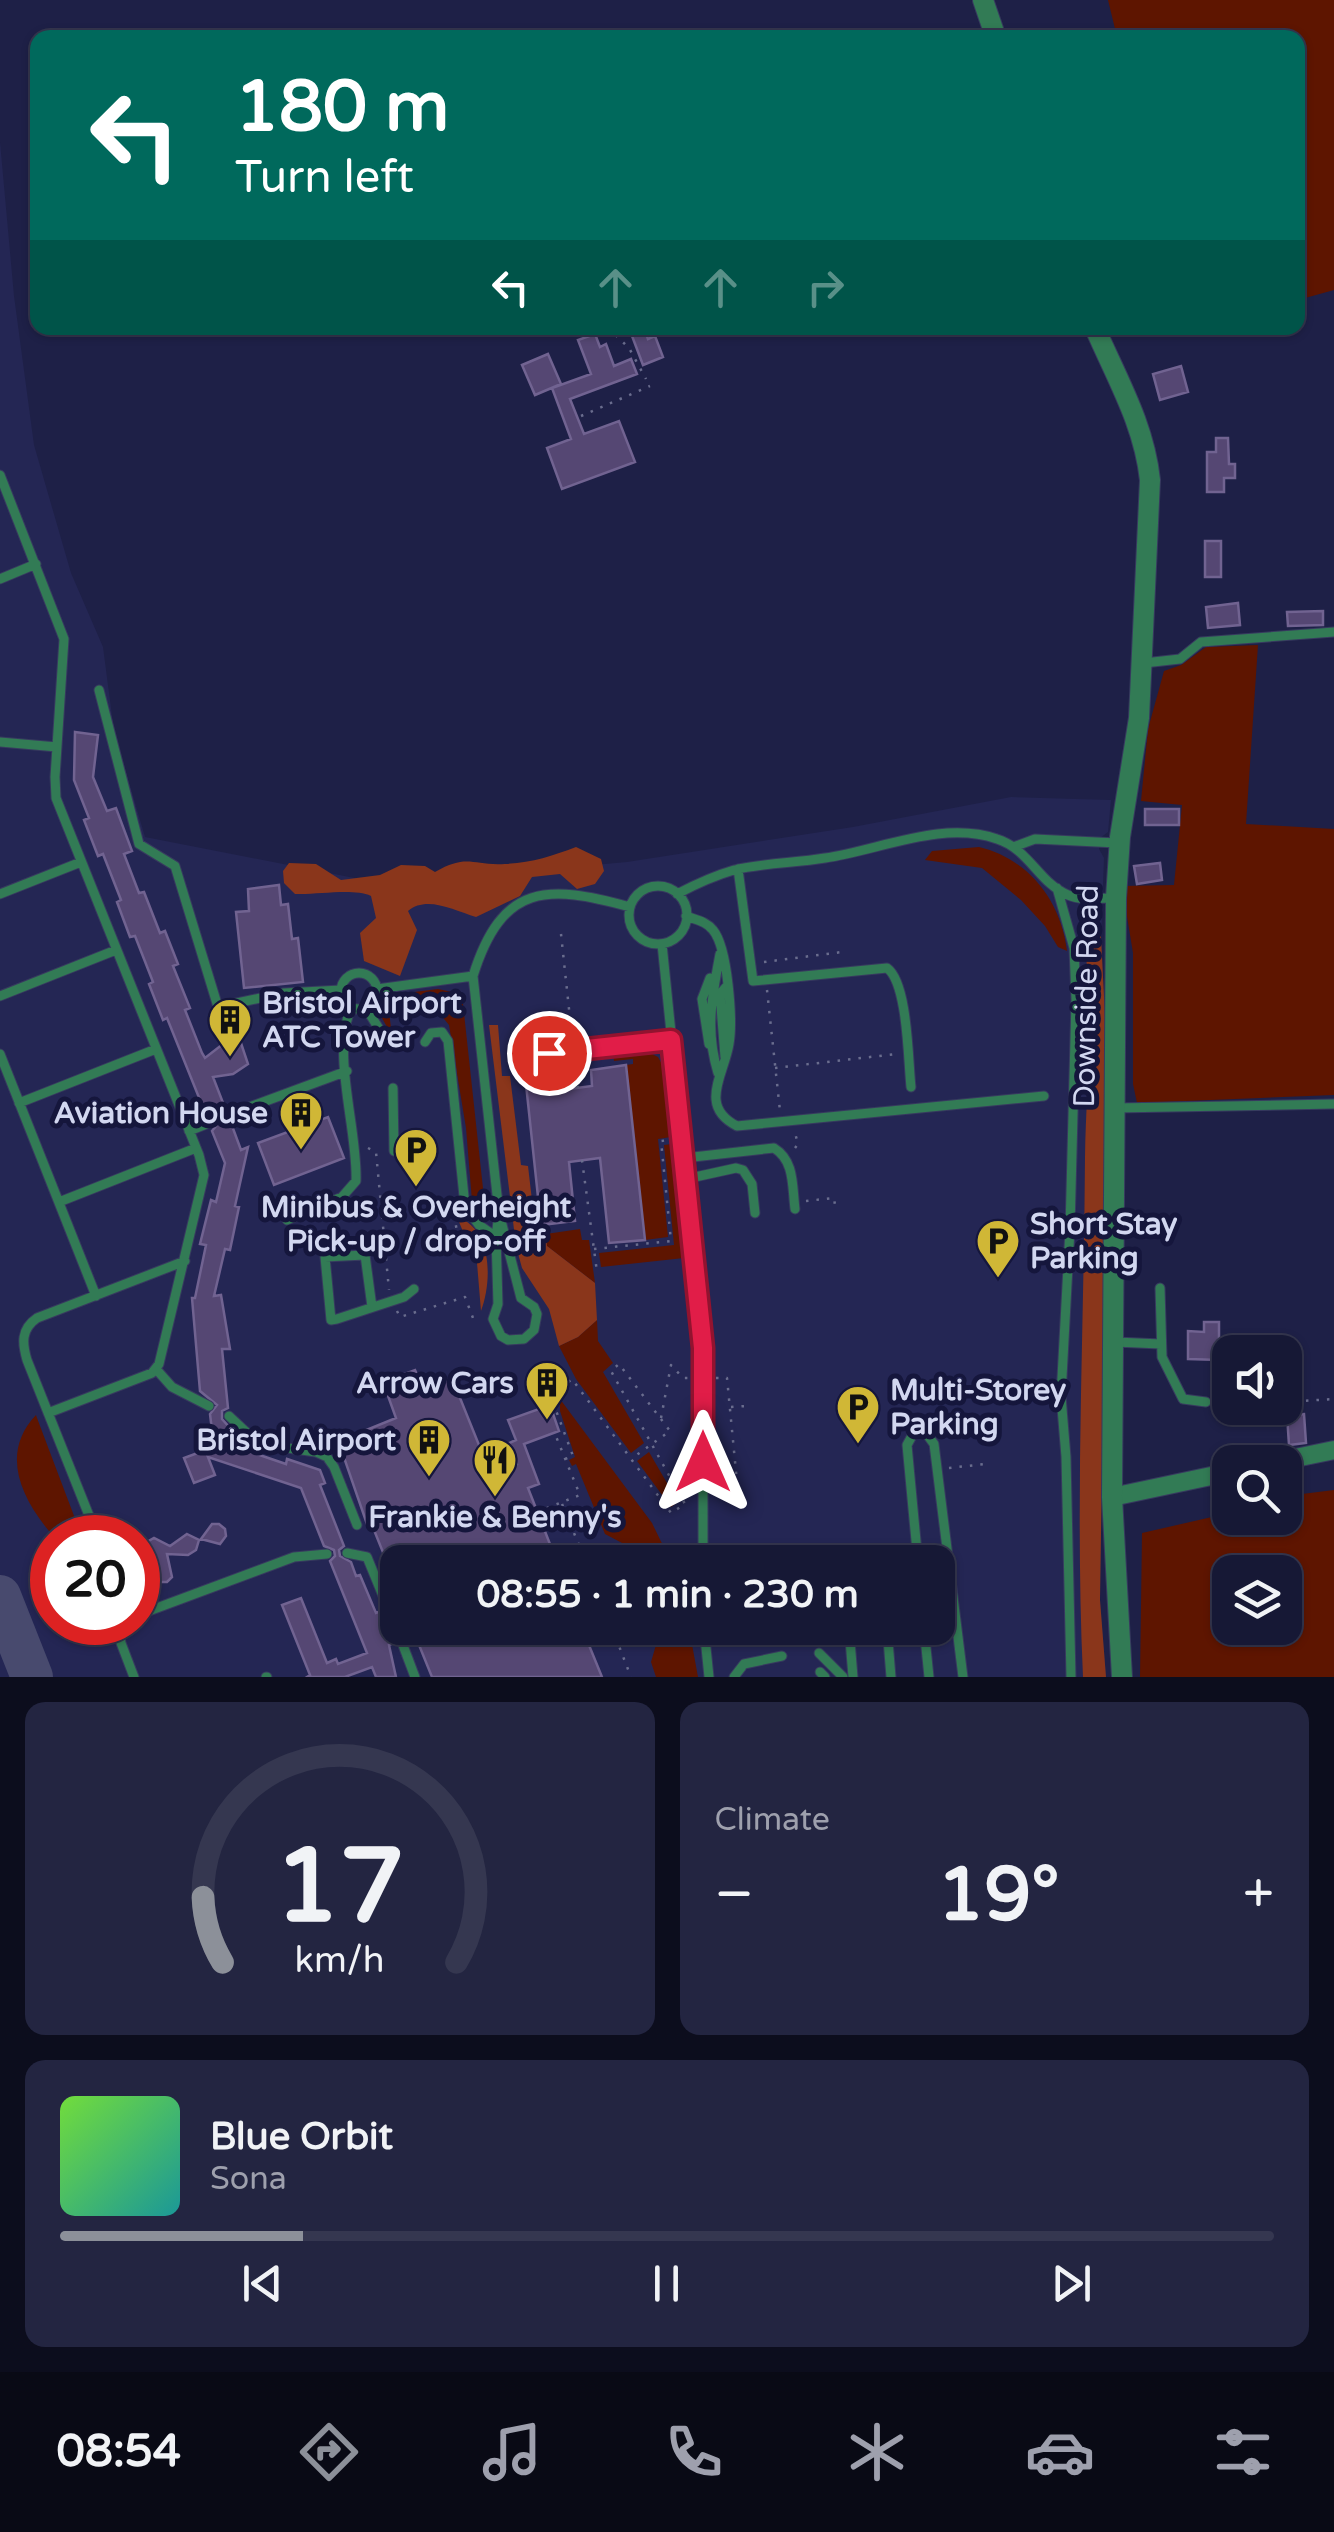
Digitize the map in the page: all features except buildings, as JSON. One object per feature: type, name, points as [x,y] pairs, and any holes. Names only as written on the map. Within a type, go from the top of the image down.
[{"type":"street","points":[[983,0],[993,30]]},
{"type":"street","name":"Downside Road","points":[[1098,335],[1137,417],[1150,480],[1138,718],[1116,898],[1112,1497],[1122,1677]]},
{"type":"street","points":[[1302,1457],[1334,1450]]},
{"type":"street","points":[[1112,1497],[1212,1476]]},
{"type":"lane","points":[[0,475],[64,639],[56,798],[204,1174],[156,1369],[48,1412]]},
{"type":"lane","points":[[0,579],[36,564]]},
{"type":"lane","points":[[1142,664],[1180,659],[1200,642],[1334,632]]},
{"type":"lane","points":[[99,690],[139,844],[175,866],[218,1007],[284,993],[341,990]]},
{"type":"lane","points":[[0,742],[57,747]]},
{"type":"lane","points":[[678,894],[738,869],[827,858],[935,834],[986,835],[1016,846],[1069,896],[1116,898]]},
{"type":"lane","points":[[1016,846],[1035,839],[1120,844]]},
{"type":"lane","points":[[0,894],[80,862]]},
{"type":"lane","points":[[738,869],[752,981],[888,968],[898,983],[911,1087]]},
{"type":"lane","points":[[654,886],[671,889],[678,894],[685,924],[676,937],[662,944],[639,937],[630,924],[630,907],[639,893],[654,886]]},
{"type":"lane","points":[[1057,888],[1074,948],[1076,1000],[1061,1396],[1071,1677]]},
{"type":"lane","points":[[522,1298],[499,1213],[473,976],[482,945],[503,916],[528,900],[550,892],[574,892],[630,907]]},
{"type":"lane","points":[[686,916],[708,924],[722,945],[729,1045],[716,1090],[718,1108],[726,1120],[738,1126],[781,1124],[1044,1096]]},
{"type":"lane","points":[[662,944],[703,1348],[702,1545]]},
{"type":"lane","points":[[718,1073],[710,1047],[710,990],[722,945]]},
{"type":"lane","points":[[0,996],[116,950]]},
{"type":"lane","points":[[355,974],[366,975],[377,988],[375,1000],[366,1008],[351,1008],[343,1000],[341,990],[345,979],[355,974]]},
{"type":"lane","points":[[377,988],[473,976]]},
{"type":"lane","points":[[287,1220],[342,1197],[356,1181],[347,1070],[346,1020],[351,1008]]},
{"type":"lane","points":[[366,1008],[381,1032]]},
{"type":"lane","points":[[425,1042],[431,1033],[442,1032],[448,1041],[465,1206],[479,1225],[496,1237]]},
{"type":"lane","points":[[513,1057],[671,1040]]},
{"type":"lane","points":[[20,1103],[156,1049]]},
{"type":"lane","points":[[0,1054],[96,1296]]},
{"type":"lane","points":[[228,1115],[347,1070]]},
{"type":"lane","points":[[393,1088],[394,1150]]},
{"type":"lane","points":[[1115,1108],[1334,1104]]},
{"type":"lane","points":[[189,1131],[209,1123]]},
{"type":"lane","points":[[59,1202],[196,1148]]},
{"type":"lane","points":[[684,1158],[774,1148],[786,1158],[790,1168],[795,1209]]},
{"type":"lane","points":[[686,1179],[736,1168],[743,1170],[750,1176],[755,1212]]},
{"type":"lane","points":[[498,1304],[506,1298],[522,1298],[534,1307],[534,1330],[524,1340],[508,1340],[497,1332],[493,1320],[498,1304],[499,1213]]},
{"type":"lane","points":[[372,1308],[365,1254],[324,1257],[331,1320],[372,1308],[414,1289]]},
{"type":"lane","points":[[89,1515],[27,1360],[24,1331],[37,1318],[185,1262]]},
{"type":"lane","points":[[1160,1288],[1162,1358],[1183,1399],[1206,1402]]},
{"type":"lane","points":[[1115,1342],[1161,1344]]},
{"type":"lane","points":[[156,1369],[172,1386],[209,1406]]},
{"type":"lane","points":[[229,1416],[259,1444],[316,1452],[327,1458],[334,1466],[357,1525]]},
{"type":"lane","points":[[916,1545],[906,1445],[914,1434],[926,1433],[934,1444],[947,1545]]},
{"type":"lane","points":[[347,1553],[367,1557],[416,1677]]},
{"type":"lane","points":[[160,1607],[294,1557],[327,1554]]},
{"type":"lane","points":[[955,1613],[963,1677]]},
{"type":"lane","points":[[122,1645],[134,1677]]},
{"type":"lane","points":[[706,1645],[709,1677]]},
{"type":"lane","points":[[850,1645],[854,1677]]},
{"type":"lane","points":[[888,1645],[891,1677]]},
{"type":"lane","points":[[926,1645],[929,1677]]},
{"type":"lane","points":[[819,1654],[843,1677]]},
{"type":"lane","points":[[734,1677],[744,1664],[782,1656]]},
{"type":"path","points":[[615,335],[629,348],[646,379]]},
{"type":"path","points":[[581,416],[650,386]]},
{"type":"path","points":[[562,934],[578,1088]]},
{"type":"path","points":[[793,1150],[798,1144],[796,1133],[782,1131],[764,962],[842,952]]},
{"type":"path","points":[[775,1068],[907,1052]]},
{"type":"path","points":[[594,1249],[671,1241],[660,1142],[671,1140]]},
{"type":"path","points":[[367,1148],[376,1152],[389,1290],[400,1316],[465,1297],[472,1318]]},
{"type":"path","points":[[582,1160],[597,1272]]},
{"type":"path","points":[[565,1458],[572,1456],[550,1397],[572,1379],[631,1459],[671,1513],[684,1504],[652,1444],[611,1371],[619,1364],[670,1431],[652,1444],[631,1459]]},
{"type":"path","points":[[661,1420],[671,1365],[684,1378],[692,1378]]},
{"type":"path","points":[[715,1378],[727,1378],[739,1503]]},
{"type":"path","points":[[1302,1401],[1334,1399]]},
{"type":"path","points":[[730,1407],[747,1406]]},
{"type":"path","points":[[537,1512],[580,1495],[555,1434]]},
{"type":"path","points":[[506,1468],[524,1461]]},
{"type":"path","points":[[934,1469],[985,1464]]},
{"type":"path","points":[[562,1502],[579,1545]]},
{"type":"path","points":[[619,1645],[631,1677]]},
{"type":"shaded area","points":[[1108,0],[1334,0],[1334,290],[1305,298],[1305,30],[1115,30]]},
{"type":"shaded area","name":"Bristol Airport","points":[[0,142],[14,296],[34,445],[71,573],[103,647],[114,731],[145,837],[385,884],[627,862],[853,827],[1011,797],[1111,800],[1108,832],[1100,838],[1099,849],[1104,858],[1101,937],[1108,1075],[1100,1600],[1106,1677],[0,1677]]},
{"type":"shaded area","points":[[1258,645],[1246,824],[1334,829],[1334,1095],[1137,1103],[1133,1084],[1133,953],[1122,886],[1174,885],[1182,805],[1141,801],[1148,729],[1164,671],[1181,665],[1206,647]]},
{"type":"shaded area","points":[[576,847],[601,859],[604,871],[595,884],[577,889],[560,874],[532,877],[520,896],[476,917],[432,904],[408,911],[417,930],[400,976],[364,961],[360,933],[376,918],[371,896],[345,892],[295,894],[284,883],[283,871],[289,863],[316,864],[341,880],[380,875],[401,865],[425,866],[435,872],[463,862],[524,862]]},
{"type":"shaded area","points":[[979,847],[1013,861],[1040,885],[1058,915],[1067,951],[1058,947],[1021,900],[982,868],[925,860],[932,851]]},
{"type":"shaded area","points":[[1089,916],[1101,937],[1108,1075],[1100,1600],[1106,1677],[1083,1677],[1081,1612],[1089,1009],[1080,921]]},
{"type":"shaded area","points":[[438,989],[452,992],[463,1004],[486,1216],[475,1209],[472,1201],[466,1128],[449,1025],[436,1009],[389,1012],[392,1036],[377,1009],[390,995]]},
{"type":"shaded area","points":[[489,1025],[498,1025],[502,1076],[510,1076],[521,1165],[528,1166],[536,1235],[546,1234],[547,1246],[595,1283],[597,1320],[578,1337],[559,1346],[549,1309],[522,1268],[516,1246]]},
{"type":"shaded area","points":[[648,1052],[658,1057],[663,1066],[671,1137],[658,1139],[668,1237],[645,1240],[626,1065],[633,1064],[633,1059],[614,1061],[613,1054]]},
{"type":"shaded area","points":[[672,1144],[684,1258],[601,1267],[599,1253],[674,1245],[664,1145]]},
{"type":"shaded area","points":[[457,1217],[477,1233],[487,1258],[487,1286],[481,1311],[475,1239],[466,1239]]},
{"type":"shaded area","points":[[580,1229],[582,1240],[589,1240],[595,1283],[547,1246],[546,1234]]},
{"type":"shaded area","points":[[597,1320],[598,1341],[613,1363],[603,1372],[644,1443],[631,1453],[576,1379],[559,1346],[578,1337]]},
{"type":"shaded area","points":[[560,1399],[652,1523],[663,1545],[626,1545],[605,1534],[576,1464],[572,1466],[569,1460],[575,1457],[560,1411]]},
{"type":"shaded area","points":[[36,1415],[74,1515],[37,1515],[32,1507],[17,1460],[25,1430]]},
{"type":"shaded area","points":[[649,1452],[678,1502],[671,1507],[637,1461]]},
{"type":"shaded area","points":[[1334,1490],[1334,1677],[1140,1677],[1142,1533],[1212,1517],[1212,1535],[1302,1535],[1302,1494]]},
{"type":"shaded area","points":[[656,1645],[692,1645],[698,1677],[656,1677],[651,1662]]},
{"type":"taxiway","points":[[0,1596],[32,1677]]},
{"type":"place","name":"Bristol Airport ATC Tower","points":[[230,1058]]},
{"type":"place","name":"Aviation House","points":[[301,1151]]},
{"type":"place","name":"Minibus & Overheight Pick-up / drop-off","points":[[416,1188]]},
{"type":"place","name":"Short Stay Parking","points":[[998,1279]]},
{"type":"place","name":"Arrow Cars","points":[[547,1421]]},
{"type":"place","name":"Multi-Storey Parking","points":[[858,1445]]},
{"type":"place","name":"Bristol Airport","points":[[429,1478]]},
{"type":"place","name":"Frankie & Benny's","points":[[495,1498]]},
{"type":"route","points":[[549,1053],[671,1040],[703,1348],[703,1462]]}]
